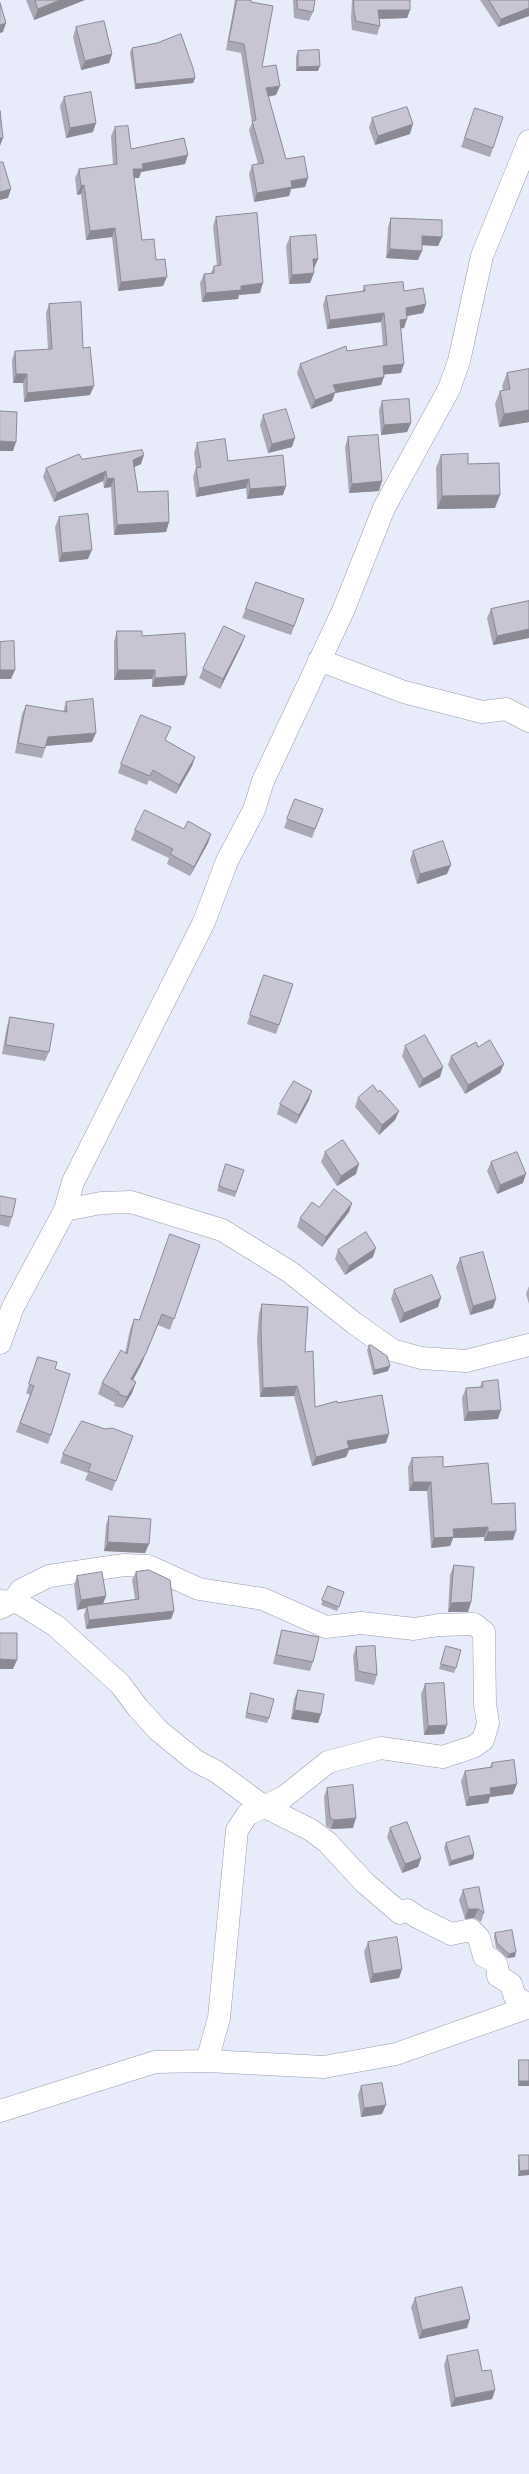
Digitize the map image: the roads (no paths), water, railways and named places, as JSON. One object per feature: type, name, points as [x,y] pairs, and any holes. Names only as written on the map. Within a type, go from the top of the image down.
[{"type":"street","points":[[0,1343],[13,1307],[65,1210],[73,1182],[204,922],[227,861],[254,810],[264,780],[343,610],[384,508],[449,389],[459,361],[482,256],[529,141]]},
{"type":"street","points":[[319,660],[404,692],[482,712],[506,709],[529,721]]},
{"type":"street","points":[[65,1210],[102,1203],[132,1202],[222,1230],[290,1272],[354,1323],[392,1350],[421,1358],[466,1361],[529,1345]]},
{"type":"street","points":[[4,1604],[21,1590],[49,1576],[124,1565],[148,1566],[199,1589],[263,1599],[326,1627],[361,1623],[392,1625],[400,1629],[474,1624],[481,1628],[484,1632],[485,1704],[488,1712],[487,1732],[483,1740],[473,1747],[443,1757],[381,1748],[355,1753],[328,1762],[284,1798],[247,1814],[237,1830],[219,2018],[207,2060]]},
{"type":"street","points":[[4,1604],[19,1603],[56,1626],[120,1684],[138,1708],[159,1731],[196,1761],[217,1772],[263,1806],[311,1830],[327,1842],[365,1883],[400,1913],[407,1910],[418,1918],[451,1934],[471,1930],[479,1938],[484,1956],[494,1960],[498,1965],[498,1976],[511,1984],[515,1996],[529,2006]]},
{"type":"street","points":[[0,2111],[155,2062],[207,2060],[324,2067],[396,2054],[529,2006]]}]
